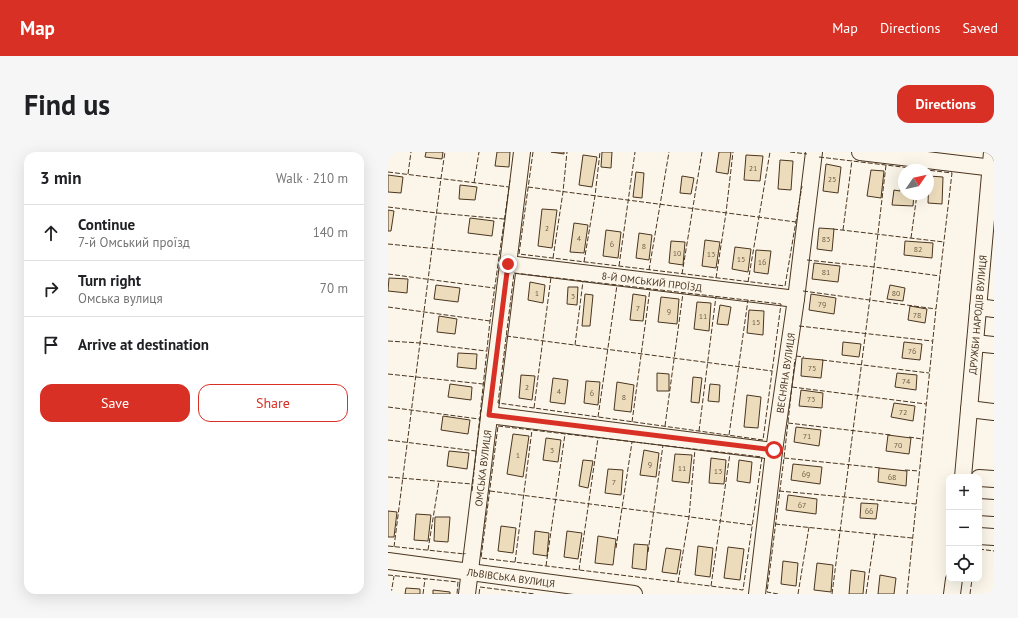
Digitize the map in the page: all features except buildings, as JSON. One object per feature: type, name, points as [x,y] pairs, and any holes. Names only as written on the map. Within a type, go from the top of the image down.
[{"type":"street","name":"ОМСЬКА ВУЛИЦЯ","points":[[467,594],[522,152]]},
{"type":"street","name":"ВЕСНЯНА ВУЛИЦЯ","points":[[758,594],[774,450],[796,299],[814,152]]},
{"type":"street","points":[[860,152],[992,163]]},
{"type":"street","name":"ДРУЖБИ НАРОДІВ ВУЛИЦЯ","points":[[966,474],[969,409],[978,307],[987,278],[992,163]]},
{"type":"street","name":"8-Й ОМСЬКИЙ ПРОЇЗД","points":[[508,264],[796,299]]},
{"type":"street","points":[[978,307],[994,309]]},
{"type":"street","points":[[975,343],[994,345]]},
{"type":"street","points":[[969,409],[994,412]]},
{"type":"street","points":[[489,415],[774,450]]},
{"type":"street","points":[[982,478],[994,478]]},
{"type":"street","points":[[982,507],[994,508]]},
{"type":"street","points":[[982,536],[994,537]]},
{"type":"street","name":"ЛЬВІВСЬКА ВУЛИЦЯ","points":[[388,561],[634,594]]},
{"type":"street","points":[[952,594],[954,582]]},
{"type":"fence","points":[[408,174],[411,152]]},
{"type":"fence","points":[[394,547],[445,152]]},
{"type":"fence","points":[[474,183],[479,152]]},
{"type":"fence","points":[[533,152],[519,254],[785,286],[802,186]]},
{"type":"fence","points":[[553,258],[563,192],[567,152]]},
{"type":"fence","points":[[584,262],[595,196],[600,152]]},
{"type":"fence","points":[[619,266],[635,152]]},
{"type":"fence","points":[[649,270],[669,152]]},
{"type":"fence","points":[[682,274],[702,152]]},
{"type":"fence","points":[[716,278],[726,213],[733,152]]},
{"type":"fence","points":[[748,282],[770,152]]},
{"type":"fence","points":[[790,152],[807,154]]},
{"type":"fence","points":[[819,157],[952,173],[936,309],[907,594]]},
{"type":"fence","points":[[843,230],[852,160]]},
{"type":"fence","points":[[832,594],[886,165]]},
{"type":"fence","points":[[388,172],[509,187]]},
{"type":"fence","points":[[472,491],[490,321],[510,180]]},
{"type":"fence","points":[[528,187],[796,222]]},
{"type":"fence","points":[[911,238],[916,200]]},
{"type":"fence","points":[[388,207],[504,219]]},
{"type":"fence","points":[[833,229],[944,242]]},
{"type":"fence","points":[[388,244],[499,255]]},
{"type":"fence","points":[[807,260],[940,276]]},
{"type":"fence","points":[[514,273],[781,304],[763,440],[498,403],[514,273]]},
{"type":"fence","points":[[388,274],[494,288]]},
{"type":"fence","points":[[534,408],[551,277]]},
{"type":"fence","points":[[575,345],[583,281]]},
{"type":"fence","points":[[598,417],[617,285]]},
{"type":"fence","points":[[632,422],[650,289]]},
{"type":"fence","points":[[803,291],[936,309]]},
{"type":"fence","points":[[665,426],[683,293]]},
{"type":"fence","points":[[699,431],[716,296]]},
{"type":"fence","points":[[729,435],[748,300]]},
{"type":"fence","points":[[388,307],[490,321]]},
{"type":"fence","points":[[799,326],[932,341]]},
{"type":"fence","points":[[506,336],[772,371]]},
{"type":"fence","points":[[388,341],[420,343],[486,351]]},
{"type":"fence","points":[[796,356],[804,357]]},
{"type":"fence","points":[[778,594],[767,592],[795,359]]},
{"type":"fence","points":[[822,360],[929,373]]},
{"type":"fence","points":[[388,374],[483,384]]},
{"type":"fence","points":[[792,387],[926,404]]},
{"type":"fence","points":[[388,407],[479,419]]},
{"type":"fence","points":[[788,423],[891,435]]},
{"type":"fence","points":[[498,426],[762,457],[743,590],[481,558],[498,426]]},
{"type":"fence","points":[[515,562],[532,430]]},
{"type":"fence","points":[[546,566],[565,434]]},
{"type":"fence","points":[[909,437],[922,439]]},
{"type":"fence","points":[[579,570],[598,438]]},
{"type":"fence","points":[[388,440],[476,451]]},
{"type":"fence","points":[[616,548],[632,442]]},
{"type":"fence","points":[[648,552],[663,445]]},
{"type":"fence","points":[[678,582],[689,517],[695,449]]},
{"type":"fence","points":[[711,586],[730,453]]},
{"type":"fence","points":[[784,458],[881,468]]},
{"type":"fence","points":[[905,470],[919,471]]},
{"type":"fence","points":[[388,477],[472,484]]},
{"type":"fence","points":[[428,550],[439,481]]},
{"type":"fence","points":[[490,491],[752,525]]},
{"type":"fence","points":[[779,491],[916,504]]},
{"type":"fence","points":[[775,524],[912,538]]},
{"type":"fence","points":[[798,594],[809,527]]},
{"type":"fence","points":[[866,594],[875,534]]},
{"type":"fence","points":[[388,546],[465,553]]},
{"type":"fence","points":[[982,549],[994,551]]},
{"type":"fence","points":[[388,575],[458,582],[457,594]]},
{"type":"fence","points":[[391,594],[394,576]]},
{"type":"fence","points":[[423,594],[425,579]]},
{"type":"fence","points":[[970,594],[972,582]]},
{"type":"fence","points":[[479,594],[480,587],[535,594]]},
{"type":"route","points":[[508,264],[489,415],[774,450]]}]
